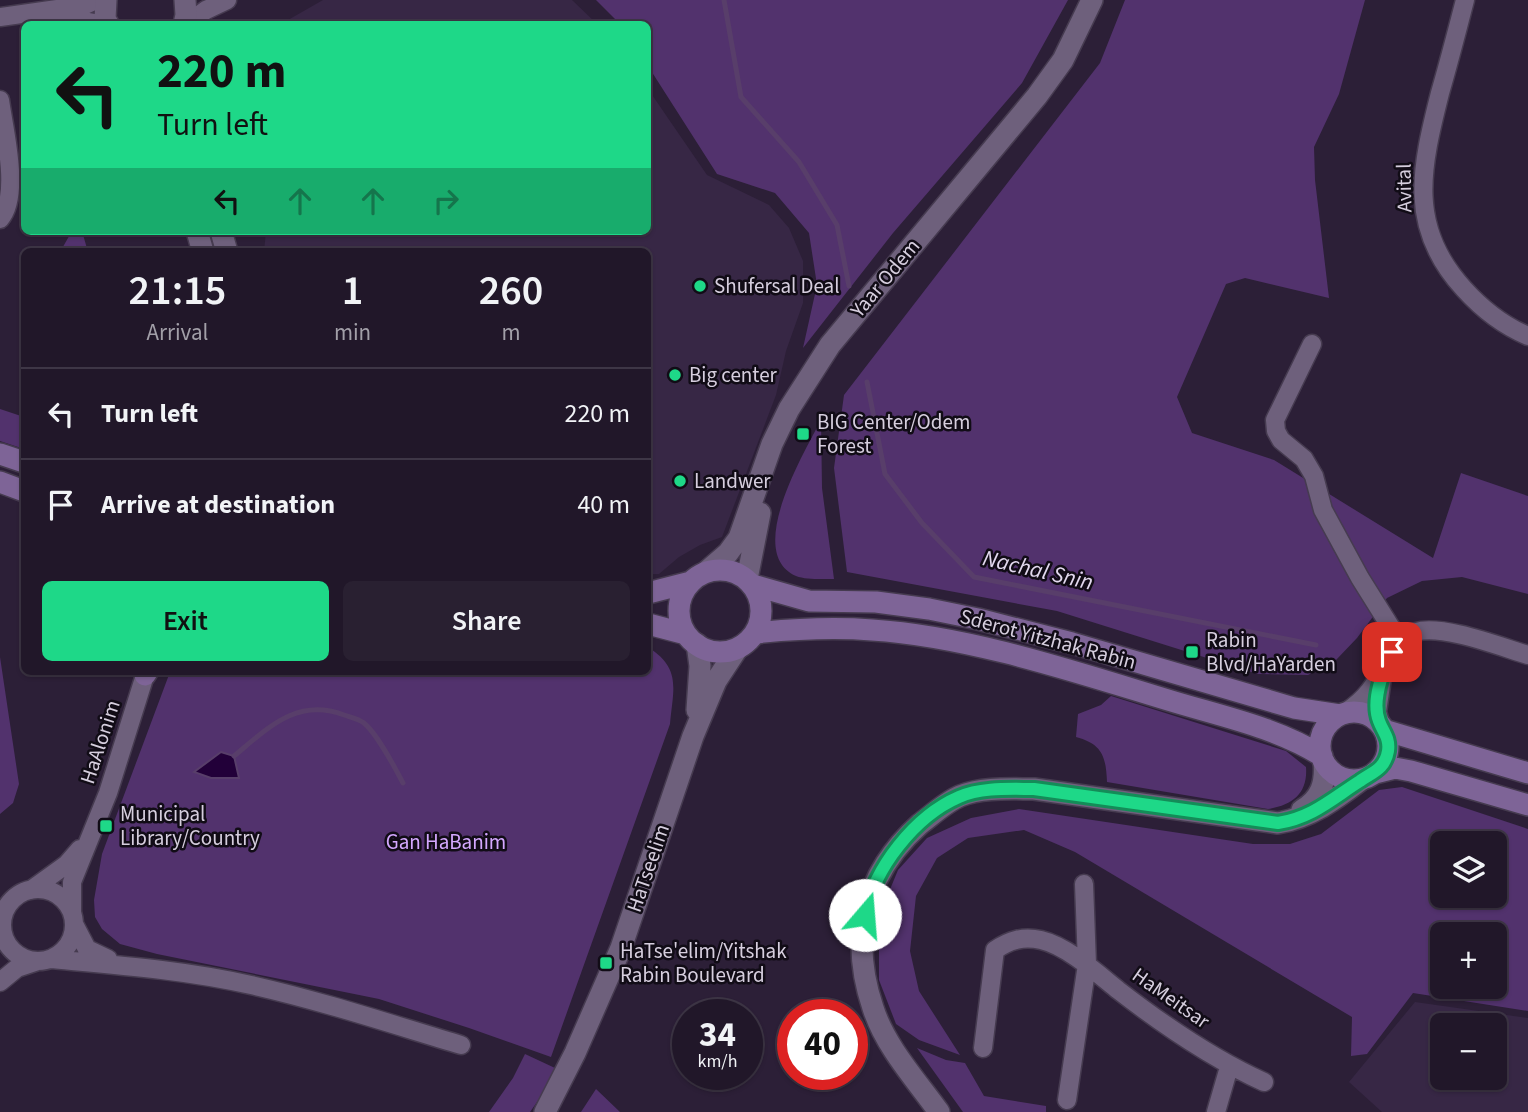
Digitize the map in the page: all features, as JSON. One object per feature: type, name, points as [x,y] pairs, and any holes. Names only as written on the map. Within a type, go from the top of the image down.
[{"type":"main road","points":[[0,454],[21,461]]},
{"type":"main road","points":[[0,482],[21,490]]},
{"type":"main road","points":[[651,592],[720,569],[734,572],[750,582],[759,596],[762,610],[755,633],[737,649],[715,652],[692,639],[651,626]]},
{"type":"main road","points":[[692,639],[682,627],[679,608],[682,594],[698,577]]},
{"type":"main road","name":"Sderot Yitzhak Rabin","points":[[750,582],[809,601],[876,603],[929,609],[978,619],[1072,643],[1294,708],[1343,714]]},
{"type":"main road","name":"Sderot Yitzhak Rabin","points":[[755,633],[800,629],[874,630],[925,636],[972,646],[1105,681],[1286,736],[1323,759]]},
{"type":"main road","points":[[1528,774],[1382,726],[1370,715],[1359,711],[1343,714],[1326,726],[1321,738],[1323,759],[1338,776],[1349,780],[1395,768],[1528,804]]},
{"type":"main road","points":[[1368,777],[1386,759],[1389,747],[1382,726]]},
{"type":"street","points":[[4,17],[85,5],[96,0]]},
{"type":"street","points":[[106,0],[106,21]]},
{"type":"street","points":[[185,0],[185,21]]},
{"type":"street","points":[[190,21],[227,0]]},
{"type":"street","name":"Yaar Odem","points":[[698,577],[728,553],[739,538],[772,444],[789,409],[812,372],[853,316],[1037,96],[1063,60],[1092,0]]},
{"type":"street","name":"Yaar Odem","points":[[750,582],[757,520],[797,412],[863,317],[1014,143],[1074,63],[1105,0]]},
{"type":"street","name":"Avital","points":[[1465,0],[1423,166],[1424,204],[1430,238],[1446,270],[1489,314],[1528,337]]},
{"type":"street","points":[[4,17],[72,21]]},
{"type":"street","points":[[0,100],[11,190],[4,215],[0,219]]},
{"type":"street","points":[[1312,344],[1275,420],[1276,431],[1281,440],[1304,459],[1314,476],[1323,510],[1399,642]]},
{"type":"street","points":[[1343,714],[1374,688],[1399,642],[1415,632],[1432,630],[1450,633],[1528,655]]},
{"type":"street","name":"HaTseelim","points":[[692,639],[700,666],[693,736]]},
{"type":"street","name":"HaTseelim","points":[[545,1112],[576,1053],[621,948],[693,736],[716,681],[737,649]]},
{"type":"street","points":[[1382,726],[1377,712],[1383,673]]},
{"type":"street","name":"HaAlonim","points":[[73,919],[70,897],[72,882],[108,793],[145,675]]},
{"type":"street","points":[[1278,823],[1310,805],[1317,797],[1323,785],[1323,759]]},
{"type":"street","points":[[939,1112],[894,1048],[873,1010],[864,972],[861,933],[869,897],[885,862],[907,836],[931,815],[960,796],[994,790],[1034,789],[1278,823],[1293,821],[1324,806],[1368,777]]},
{"type":"street","name":"HaAlonim","points":[[31,890],[67,864],[95,825]]},
{"type":"street","points":[[1067,1100],[1087,964],[1084,884]]},
{"type":"street","points":[[0,957],[4,937],[4,913],[16,896],[40,889],[56,894],[65,902],[87,949],[128,966]]},
{"type":"street","points":[[0,982],[17,968],[44,960],[65,947],[72,937],[73,919]]},
{"type":"street","points":[[4,937],[14,952],[25,958],[128,966],[248,984],[351,1011],[461,1045]]},
{"type":"street","name":"HaMeitsar","points":[[983,1048],[995,950],[1009,941],[1025,938],[1044,941],[1087,964],[1119,990],[1229,1067],[1264,1082]]},
{"type":"street","points":[[1216,1112],[1229,1067]]},
{"type":"shaded area","points":[[323,0],[572,0],[594,21],[286,21]]},
{"type":"shaded area","name":"Big center","points":[[651,93],[707,175],[769,205],[789,228],[803,261],[803,303],[786,351],[776,395],[722,537],[679,557],[659,574],[651,574],[651,248],[264,248],[266,235],[651,235]]},
{"type":"shaded area","points":[[221,752],[234,756],[239,778],[211,778],[194,772]]},
{"type":"shaded area","points":[[1415,1002],[1493,1013],[1430,1013],[1430,1090],[1507,1090],[1507,1015],[1528,1018],[1528,1112],[1382,1112],[1349,1082]]},
{"type":"green space","points":[[596,0],[1068,0],[1022,83],[893,233],[803,348],[817,285],[809,233],[775,193],[717,174],[651,71],[651,21],[617,21]]},
{"type":"green space","points":[[1125,0],[1365,0],[1339,94],[1314,147],[1315,180],[1329,298],[1245,278],[1226,284],[1177,397],[1192,433],[1274,460],[1433,558],[1461,473],[1528,496],[1528,594],[1462,577],[1422,581],[1387,598],[1357,638],[1336,660],[1308,675],[1258,674],[1057,611],[847,572],[834,468],[844,395],[1100,63]]},
{"type":"green space","points":[[70,235],[83,235],[87,248],[62,248]]},
{"type":"green space","points":[[0,409],[21,416],[21,448],[0,441]]},
{"type":"green space","points":[[821,420],[822,488],[834,579],[796,576],[781,564],[776,547],[777,525],[783,502]]},
{"type":"green space","name":"Gan HaBanim","points":[[651,649],[659,655],[671,672],[673,690],[670,724],[551,1057],[379,999],[120,944],[102,929],[95,917],[94,900],[102,854],[169,675],[651,675]]},
{"type":"green space","points":[[0,657],[19,784],[13,803],[0,814]]},
{"type":"green space","points":[[1111,696],[1286,751],[1306,767],[1301,791],[1292,801],[1268,809],[1107,782],[1101,752],[1092,743],[1076,737],[1078,714],[1101,705]]},
{"type":"green space","points":[[1402,787],[1528,829],[1528,1011],[1451,999],[1507,999],[1507,922],[1430,922],[1430,996],[1413,993],[1367,1054],[1351,1056],[1352,1017],[1075,852],[1024,830],[968,838],[937,858],[916,896],[910,951],[919,991],[960,1055],[919,1040],[896,1024],[879,980],[879,916],[898,870],[927,838],[971,818],[1019,809],[1253,844],[1290,844],[1321,834],[1379,790]]},
{"type":"green space","points":[[917,1048],[946,1060],[965,1063],[984,1096],[1046,1106],[1046,1112],[963,1112]]},
{"type":"green space","points":[[525,1054],[555,1068],[542,1095],[530,1112],[489,1112],[513,1078]]},
{"type":"green space","points":[[596,1089],[620,1112],[581,1112]]},
{"type":"waterway","name":"Nachal Snin","points":[[724,0],[741,97],[799,162],[837,225],[849,286]]},
{"type":"waterway","name":"Nachal Snin","points":[[867,382],[885,474],[922,523],[974,577],[1316,645]]},
{"type":"waterway","points":[[234,756],[284,718],[312,710],[327,710],[364,723],[380,743],[403,783]]},
{"type":"place","name":"Shufersal Deal","points":[[700,286]]},
{"type":"place","name":"Big center","points":[[675,375]]},
{"type":"place","name":"BIG Center/Odem Forest","points":[[803,434]]},
{"type":"place","name":"Landwer","points":[[680,481]]},
{"type":"place","name":"Rabin Blvd/HaYarden","points":[[1192,652]]},
{"type":"place","name":"Municipal Library/Country","points":[[106,826]]},
{"type":"place","name":"HaTse'elim/Yitshak Rabin Boulevard","points":[[606,963]]},
{"type":"route","points":[[865,915],[869,897],[885,862],[907,836],[931,815],[960,796],[994,790],[1034,789],[1278,823],[1293,821],[1308,814],[1372,775],[1381,768],[1386,759],[1389,747],[1387,735],[1377,712],[1383,673],[1392,652]]}]
